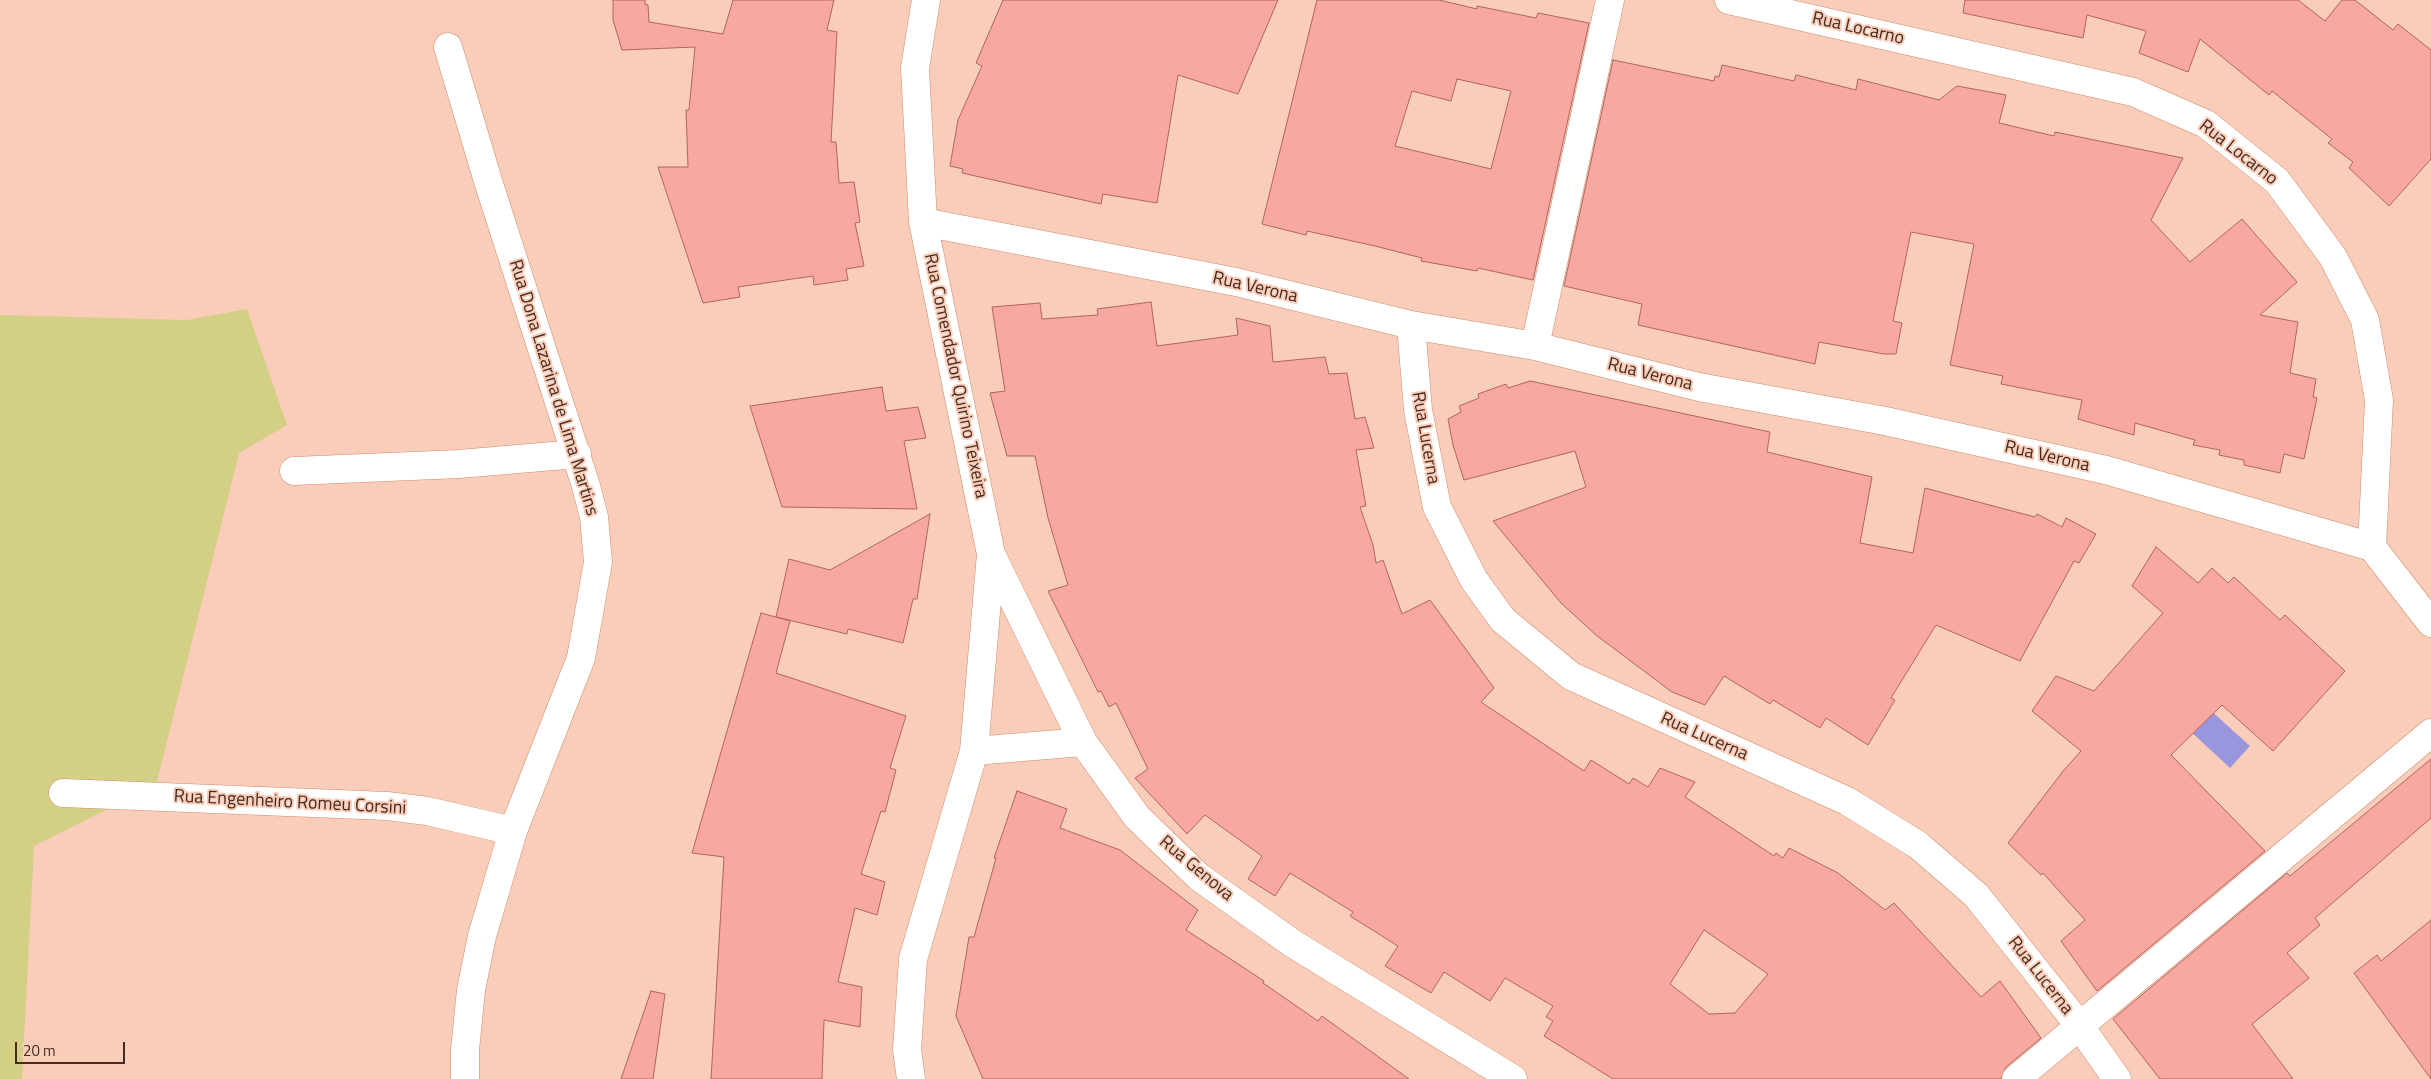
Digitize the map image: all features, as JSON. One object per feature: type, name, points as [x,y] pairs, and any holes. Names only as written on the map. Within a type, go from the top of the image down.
[{"type":"street","name":"Rua Comendador Quirino Teixeira","points":[[911,1079],[907,1050],[914,959],[974,751],[992,554],[923,222],[915,68],[926,0]]},
{"type":"street","points":[[1535,346],[1610,0]]},
{"type":"street","name":"Rua Locarno","points":[[1729,0],[2133,92],[2206,124],[2277,181],[2333,257],[2365,320],[2379,400],[2372,547]]},
{"type":"street","name":"Rua Dona Lazarina de Lima Martins","points":[[448,47],[488,181],[577,454],[594,517],[598,562],[593,600],[581,658],[513,831],[482,936],[471,990],[465,1050],[465,1079]]},
{"type":"street","name":"Rua Verona","points":[[923,222],[1236,282],[1411,325],[1535,346],[1699,387],[1885,421],[2106,470],[2372,547]]},
{"type":"street","name":"Rua Lucerna","points":[[1411,325],[1418,410],[1437,507],[1474,580],[1503,620],[1571,676],[1847,801],[1918,845],[1976,895],[2079,1025],[2118,1079]]},
{"type":"street","points":[[294,471],[459,464],[577,454]]},
{"type":"street","points":[[2372,547],[2431,623]]},
{"type":"street","name":"Rua Genova","points":[[992,554],[1083,742],[1137,817],[1199,877],[1292,944],[1513,1079]]},
{"type":"street","points":[[2016,1079],[2431,733]]},
{"type":"street","points":[[974,751],[1083,742]]},
{"type":"street","name":"Rua Engenheiro Romeu Corsini","points":[[64,793],[387,806],[427,810],[513,831]]},
{"type":"shaded area","points":[[247,309],[287,425],[239,453],[156,785],[34,846],[22,1079],[0,1079],[0,315],[187,320]]},
{"type":"shaded area","points":[[2208,708],[2250,746],[2230,768],[2188,729]]},
{"type":"building","points":[[613,0],[645,0],[645,4],[648,5],[649,22],[723,34],[733,0],[834,0],[827,30],[837,32],[831,142],[836,142],[839,183],[854,182],[860,222],[855,223],[864,266],[846,269],[848,280],[814,285],[813,276],[738,287],[740,297],[703,303],[658,167],[688,167],[686,110],[689,110],[695,47],[622,50],[613,20]]},
{"type":"building","points":[[1003,0],[1278,0],[1238,94],[1178,75],[1157,203],[1103,194],[1101,204],[962,173],[963,169],[950,166],[958,120],[982,66],[976,63]]},
{"type":"building","points":[[1317,0],[1439,0],[1477,9],[1477,6],[1536,18],[1538,13],[1589,23],[1533,280],[1478,268],[1477,271],[1421,261],[1422,258],[1375,246],[1307,231],[1306,235],[1262,224]],"holes":[[[1457,79],[1511,91],[1491,169],[1395,146],[1412,91],[1451,101]]]},
{"type":"building","points":[[1965,0],[2298,0],[2325,21],[2342,0],[2355,0],[2393,30],[2398,24],[2431,50],[2431,159],[2389,206],[2349,168],[2353,162],[2328,143],[2332,139],[2272,91],[2269,95],[2200,39],[2188,72],[2139,53],[2146,31],[2087,15],[2083,38],[1963,13]]},
{"type":"building","points":[[1613,60],[1714,81],[1715,76],[1719,77],[1722,65],[1794,81],[1796,75],[1856,90],[1858,79],[1939,100],[1957,86],[2006,95],[1999,123],[2054,136],[2055,132],[2183,158],[2151,220],[2190,262],[2242,219],[2297,282],[2260,315],[2298,322],[2290,373],[2316,379],[2313,397],[2317,398],[2304,459],[2284,454],[2280,473],[2244,465],[2244,460],[2219,455],[2220,450],[2193,445],[2195,440],[2135,423],[2134,435],[2078,419],[2082,400],[2001,384],[2003,376],[1950,365],[1974,244],[1911,232],[1893,321],[1902,323],[1896,354],[1884,354],[1819,342],[1815,364],[1638,325],[1642,304],[1564,286]]},
{"type":"building","points":[[1151,302],[1157,346],[1238,335],[1236,318],[1270,326],[1273,362],[1325,357],[1329,374],[1347,373],[1355,419],[1365,417],[1374,448],[1356,450],[1366,506],[1360,507],[1373,545],[1376,563],[1383,560],[1402,614],[1430,600],[1494,688],[1481,702],[1584,771],[1591,760],[1629,784],[1633,778],[1648,787],[1660,768],[1695,782],[1685,797],[1774,856],[1776,853],[1783,858],[1789,848],[1838,873],[1885,910],[1894,903],[1981,997],[2000,981],[2041,1038],[2006,1067],[2001,1079],[1613,1079],[1544,1036],[1553,1021],[1546,1017],[1553,1006],[1505,978],[1490,1001],[1444,972],[1431,993],[1385,966],[1398,946],[1350,916],[1353,912],[1290,873],[1275,896],[1248,879],[1262,856],[1205,815],[1187,834],[1135,778],[1148,769],[1116,703],[1109,707],[1101,691],[1098,692],[1048,591],[1068,585],[1048,518],[1035,456],[1007,456],[990,393],[1005,391],[992,307],[1040,303],[1042,319],[1098,315],[1097,309]],"holes":[[[1704,930],[1768,974],[1735,1013],[1709,1014],[1670,984]]]},
{"type":"building","points":[[1530,381],[1770,432],[1767,452],[1872,477],[1860,543],[1913,553],[1925,488],[2035,517],[2037,514],[2062,527],[2066,518],[2096,534],[2079,563],[2074,561],[2020,661],[1936,625],[1891,698],[1895,700],[1868,745],[1826,718],[1820,728],[1773,700],[1770,704],[1724,676],[1705,705],[1672,692],[1596,635],[1561,603],[1493,521],[1586,487],[1575,451],[1464,480],[1453,445],[1448,419],[1461,412],[1459,406],[1479,398],[1478,394],[1506,384],[1508,388]]},
{"type":"building","points":[[882,387],[886,411],[918,407],[926,438],[904,441],[917,509],[782,507],[750,406]]},
{"type":"building","points":[[930,514],[917,599],[913,599],[903,643],[848,629],[847,634],[776,617],[789,559],[830,570]]},
{"type":"building","points":[[2156,547],[2198,583],[2212,568],[2228,583],[2234,577],[2280,620],[2285,615],[2345,671],[2273,751],[2222,705],[2171,755],[2265,851],[2097,991],[2061,941],[2085,920],[2043,873],[2041,875],[2008,843],[2064,770],[2081,751],[2032,711],[2056,676],[2094,691],[2163,613],[2132,586]]},
{"type":"building","points":[[761,613],[790,621],[776,673],[906,716],[890,768],[896,770],[885,812],[881,811],[861,874],[885,882],[877,915],[855,908],[838,982],[862,987],[860,1027],[824,1020],[822,1079],[711,1079],[724,857],[692,853]]},
{"type":"building","points":[[2431,759],[2431,818],[2315,918],[2320,925],[2287,953],[2309,978],[2252,1024],[2293,1079],[2160,1079],[2113,1019],[2287,873],[2290,876]]},
{"type":"building","points":[[1017,791],[1067,809],[1060,828],[1120,850],[1198,910],[1186,930],[1264,981],[1263,983],[1318,1021],[1322,1016],[1409,1079],[983,1079],[956,1016],[969,937],[974,937],[996,858],[994,858]]},
{"type":"building","points":[[2431,920],[2431,1079],[2354,973],[2377,955],[2381,961]]},
{"type":"building","points":[[651,991],[665,994],[653,1079],[621,1079]]}]
